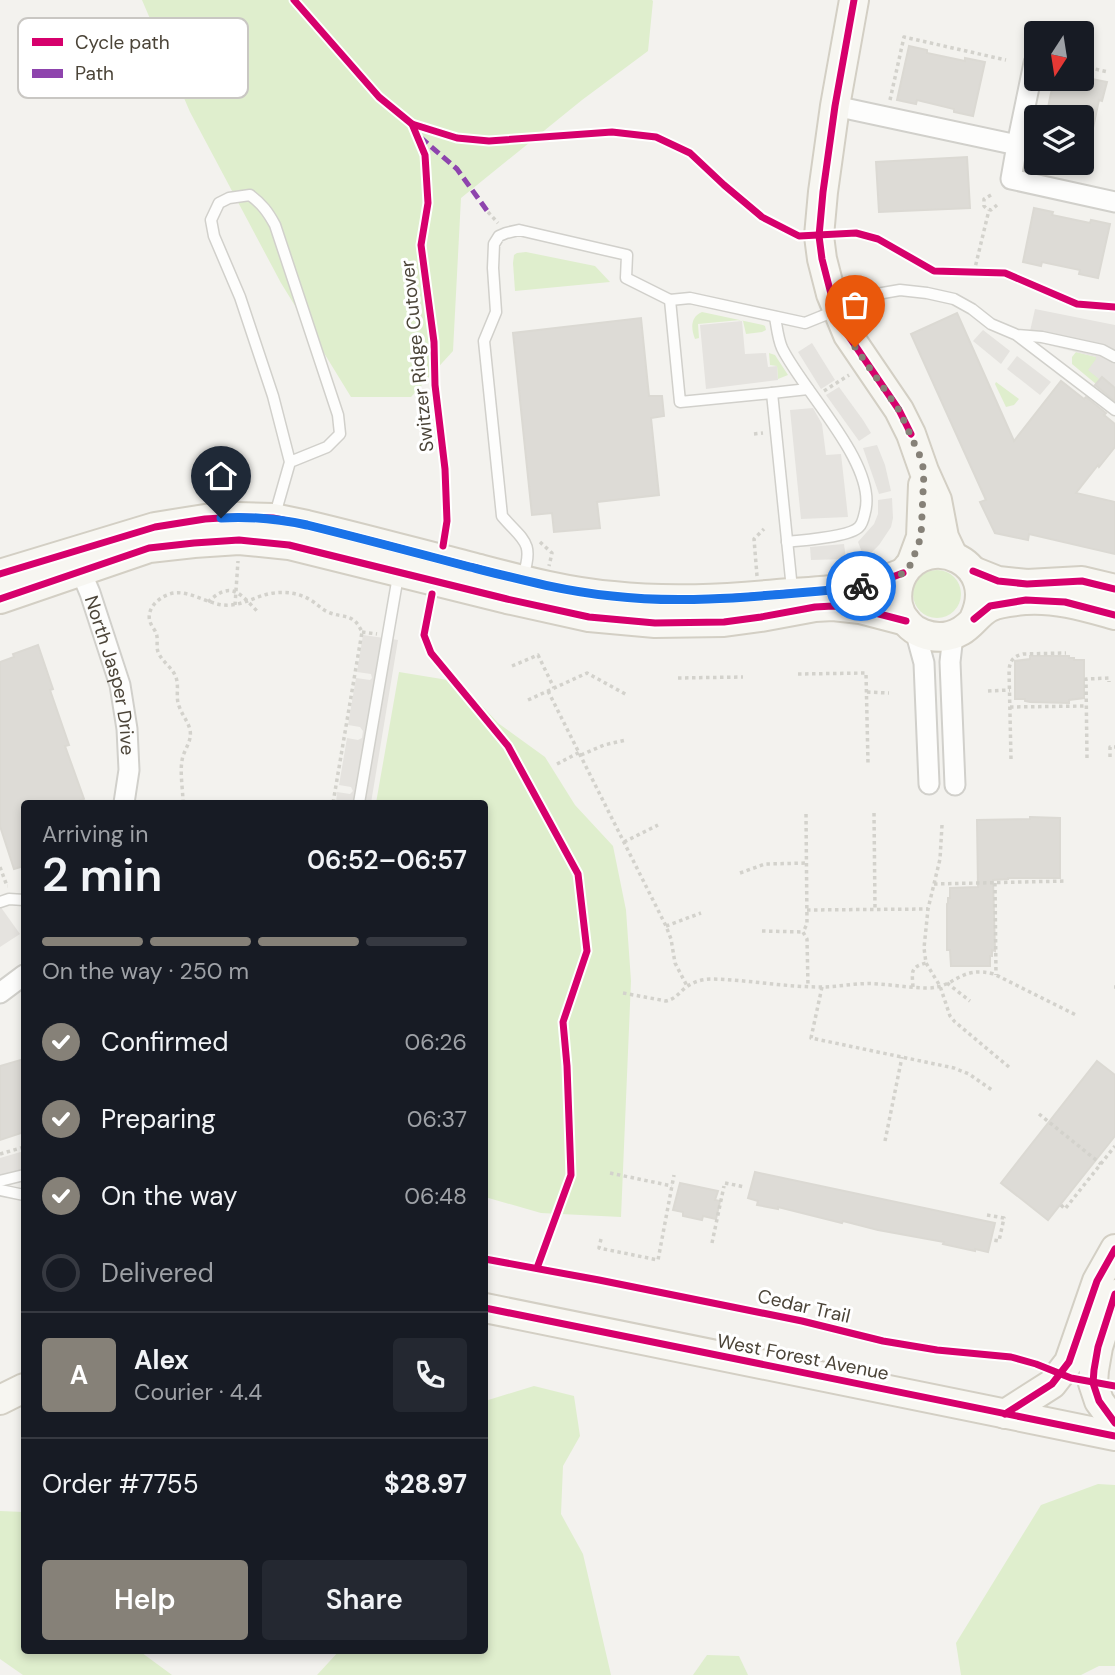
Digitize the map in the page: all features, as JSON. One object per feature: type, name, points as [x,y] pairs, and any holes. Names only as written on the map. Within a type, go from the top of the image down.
[{"type":"street","points":[[854,0],[823,192],[820,236],[825,277],[848,335],[899,410],[916,445],[937,500],[944,537],[979,583],[979,608],[964,627],[950,663],[954,785]]},
{"type":"street","points":[[1028,91],[1011,179],[1115,202]]},
{"type":"street","points":[[835,106],[1017,145]]},
{"type":"street","points":[[924,471],[921,537],[898,585],[897,597],[900,610],[911,626],[924,663],[929,784]]},
{"type":"street","points":[[0,599],[155,527],[237,517],[276,519],[535,577],[567,590],[612,596],[704,600],[845,589],[884,581],[931,554],[942,554],[998,582],[1027,584],[1082,581],[1115,589]]},
{"type":"street","points":[[0,575],[149,548],[239,540],[289,545],[589,617],[655,623],[724,622],[833,606],[860,609],[911,626],[927,636],[940,638],[964,627],[990,606],[1026,600],[1065,602],[1115,615]]},
{"type":"street","name":"North Jasper Drive","points":[[77,561],[120,685],[127,729],[129,770],[124,800]]},
{"type":"street","points":[[0,993],[21,977]]},
{"type":"street","points":[[1005,1414],[1052,1384],[1069,1362],[1097,1281],[1115,1249]]},
{"type":"street","points":[[1115,1294],[1098,1347],[1093,1383],[1099,1401],[1115,1423]]},
{"type":"street","name":"West Forest Avenue","points":[[488,1309],[1115,1436]]},
{"type":"street","points":[[0,1400],[21,1390]]},
{"type":"lane","points":[[276,519],[290,462],[273,397],[244,309],[214,236],[211,220],[219,203],[229,198],[250,195],[261,203],[275,225],[338,415],[340,434],[327,447],[290,462]]},
{"type":"lane","points":[[535,577],[525,539],[513,530],[502,516],[484,341],[496,312],[494,244],[499,236],[506,233],[519,230],[627,255],[626,278],[670,300],[690,298],[805,323],[877,294],[900,290],[954,299],[991,324],[1017,335],[1115,410]]},
{"type":"lane","points":[[670,300],[680,402],[772,393],[811,393]]},
{"type":"lane","points":[[775,317],[782,348],[855,460],[862,475],[867,504],[861,526],[849,533],[787,542]]},
{"type":"lane","points":[[1017,335],[1042,337],[1102,350],[1115,357]]},
{"type":"lane","points":[[772,393],[792,593]]},
{"type":"lane","points":[[360,800],[399,571]]},
{"type":"lane","points":[[0,902],[21,900]]},
{"type":"lane","points":[[0,1181],[21,1176]]},
{"type":"lane","points":[[0,1190],[21,1194]]},
{"type":"path","points":[[889,106],[904,37],[1006,60]]},
{"type":"path","points":[[1094,69],[1108,72]]},
{"type":"path","points":[[989,210],[983,201],[991,195]]},
{"type":"path","points":[[989,210],[997,205]]},
{"type":"path","points":[[974,272],[989,210]]},
{"type":"path","points":[[961,272],[985,273]]},
{"type":"path","points":[[811,393],[849,375]]},
{"type":"path","points":[[757,581],[754,539],[764,528]]},
{"type":"path","points":[[535,577],[552,553],[540,542]]},
{"type":"path","points":[[236,605],[238,553]]},
{"type":"path","points":[[208,602],[221,591],[236,592],[244,596],[259,613]]},
{"type":"path","points":[[183,800],[182,762],[191,737],[190,728],[179,708],[177,678],[159,655],[156,633],[151,625],[151,607],[167,594],[186,594],[219,605],[236,605],[268,594],[290,592],[309,599],[330,613],[349,616],[362,632],[334,800]]},
{"type":"path","points":[[1011,759],[1010,665],[1013,658],[1023,654],[1066,653]]},
{"type":"path","points":[[512,666],[538,655],[554,688]]},
{"type":"path","points":[[528,700],[587,673],[627,695]]},
{"type":"path","points":[[798,674],[866,673],[868,763]]},
{"type":"path","points":[[678,678],[743,677]]},
{"type":"path","points":[[1087,758],[1086,679],[1109,678],[1109,682]]},
{"type":"path","points":[[988,691],[1010,690]]},
{"type":"path","points":[[548,691],[666,926],[675,962],[687,986]]},
{"type":"path","points":[[866,692],[889,693]]},
{"type":"path","points":[[1010,707],[1086,706]]},
{"type":"path","points":[[557,764],[612,742],[626,740]]},
{"type":"path","points":[[1110,757],[1110,747],[1115,747]]},
{"type":"path","points":[[874,813],[875,909]]},
{"type":"path","points":[[803,932],[807,924],[806,814]]},
{"type":"path","points":[[624,842],[658,825]]},
{"type":"path","points":[[942,825],[940,859],[928,909],[923,948],[926,963],[940,986],[950,1016],[1009,1067]]},
{"type":"path","points":[[740,873],[765,864],[807,863]]},
{"type":"path","points":[[0,867],[7,886],[19,886]]},
{"type":"path","points":[[934,884],[1066,881]]},
{"type":"path","points":[[995,883],[996,975]]},
{"type":"path","points":[[807,910],[928,909]]},
{"type":"path","points":[[666,926],[701,913]]},
{"type":"path","points":[[762,931],[803,932]]},
{"type":"path","points":[[803,932],[807,939],[808,986]]},
{"type":"path","points":[[912,987],[913,969],[926,963]]},
{"type":"path","points":[[622,992],[666,1001],[675,998],[687,986],[703,979],[822,987],[878,984],[929,988],[940,986],[965,974],[984,972],[996,975],[1078,1016]]},
{"type":"path","points":[[947,983],[970,1001]]},
{"type":"path","points":[[822,987],[811,1038],[962,1071],[992,1090]]},
{"type":"path","points":[[885,1141],[902,1057]]},
{"type":"path","points":[[1039,1114],[1101,1164]]},
{"type":"path","points":[[1061,1205],[1065,1209],[1115,1146]]},
{"type":"path","points":[[0,1154],[21,1148]]},
{"type":"path","points":[[610,1173],[672,1186]]},
{"type":"path","points":[[601,1239],[599,1248],[658,1259],[674,1175]]},
{"type":"path","points":[[712,1243],[724,1184],[745,1187]]},
{"type":"path","points":[[987,1214],[1004,1218],[999,1241],[993,1240]]},
{"type":"green space","points":[[142,0],[653,1],[648,51],[582,100],[461,198],[453,351],[411,397],[351,397],[281,283],[190,112],[184,98],[248,98],[248,18],[150,18]]},
{"type":"green space","points":[[526,252],[595,266],[610,282],[515,291],[514,255]]},
{"type":"green space","points":[[702,312],[740,320],[698,324],[699,338],[695,339],[692,324],[695,317]]},
{"type":"green space","points":[[741,320],[763,325],[766,330],[746,334]]},
{"type":"green space","points":[[1076,352],[1096,357],[1089,370],[1100,379],[1096,384],[1072,364],[1072,357]]},
{"type":"green space","points":[[769,353],[775,355],[788,375],[778,379],[777,366],[770,365]]},
{"type":"green space","points":[[996,382],[1019,399],[1014,405],[1006,407]]},
{"type":"green space","points":[[937,570],[954,577],[961,594],[954,611],[937,618],[920,611],[913,594],[920,577]]},
{"type":"green space","points":[[399,672],[460,682],[498,723],[545,757],[575,805],[613,846],[626,910],[631,981],[621,1217],[541,1213],[488,1198],[488,800],[377,800]]},
{"type":"green space","points":[[534,1386],[574,1396],[580,1436],[563,1466],[561,1514],[583,1554],[611,1675],[317,1675],[336,1654],[488,1654],[488,1400]]},
{"type":"green space","points":[[1098,1484],[1115,1485],[1115,1666],[1099,1666],[1081,1675],[961,1675],[956,1643],[1041,1505]]},
{"type":"green space","points":[[0,1511],[21,1512],[21,1654],[143,1654],[172,1675],[23,1675],[0,1659]]},
{"type":"green space","points":[[707,1655],[739,1656],[748,1675],[693,1675]]},
{"type":"shaded area","points":[[1035,309],[1115,325],[1115,392],[1088,370],[1096,357],[1028,340]]},
{"type":"shaded area","points":[[742,321],[745,354],[766,353],[768,367],[777,366],[778,380],[706,389],[700,325]]},
{"type":"shaded area","points":[[983,330],[1010,351],[1001,364],[973,341]]},
{"type":"shaded area","points":[[812,343],[835,380],[821,389],[798,352]]},
{"type":"shaded area","points":[[1017,356],[1051,382],[1040,395],[1007,369]]},
{"type":"shaded area","points":[[839,387],[871,433],[859,441],[826,395]]},
{"type":"shaded area","points":[[813,408],[822,424],[826,455],[841,454],[848,517],[801,519],[790,410]]},
{"type":"shaded area","points":[[877,445],[891,491],[879,494],[863,448]]},
{"type":"shaded area","points":[[892,498],[891,527],[872,552],[863,555],[858,542],[874,524],[878,514],[878,500]]},
{"type":"shaded area","points":[[844,544],[846,559],[811,560],[810,547]]},
{"type":"shaded area","points":[[363,635],[398,640],[371,800],[336,800],[337,792],[350,794],[353,791],[351,787],[339,785],[347,738],[362,738],[363,731],[360,727],[348,725],[356,678],[372,678],[371,674],[357,672]]},
{"type":"shaded area","points":[[0,906],[20,934],[0,947]]},
{"type":"shaded area","points":[[21,1152],[21,1181],[0,1177],[0,1158]]},
{"type":"building","points":[[909,46],[927,50],[927,53],[965,61],[965,58],[985,62],[973,116],[917,100],[916,104],[897,100]]},
{"type":"building","points":[[1094,79],[1107,82],[1102,101],[1099,100],[1094,123],[1094,105],[1049,105],[1051,91],[1094,91]]},
{"type":"building","points":[[967,157],[970,208],[879,212],[876,162]]},
{"type":"building","points":[[1034,208],[1053,212],[1052,215],[1090,223],[1091,220],[1110,224],[1098,278],[1079,274],[1080,270],[1042,262],[1041,266],[1023,262]]},
{"type":"building","points":[[957,313],[1014,441],[1061,381],[1084,399],[1086,397],[1115,424],[1115,447],[1076,493],[1115,502],[1115,554],[1029,534],[1028,540],[995,533],[980,502],[986,500],[911,334]]},
{"type":"building","points":[[641,318],[649,396],[662,396],[664,416],[651,418],[659,495],[597,502],[600,528],[554,532],[552,513],[532,515],[513,333]]},
{"type":"building","points":[[1102,377],[1115,388],[1115,401],[1095,385]]},
{"type":"building","points":[[38,645],[69,745],[65,746],[84,799],[21,800],[21,867],[14,869],[0,826],[0,662],[14,657],[13,654]]},
{"type":"building","points":[[1030,656],[1069,656],[1074,660],[1084,660],[1084,698],[1069,700],[1069,703],[1015,699],[1015,661],[1030,659]]},
{"type":"building","points":[[1060,818],[1060,878],[993,880],[995,951],[992,950],[990,956],[990,966],[951,966],[950,950],[947,950],[948,898],[950,888],[978,887],[977,820]]},
{"type":"building","points":[[21,1060],[21,1133],[0,1140],[0,1066]]},
{"type":"building","points":[[1097,1061],[1115,1075],[1115,1136],[1048,1220],[1001,1183]]},
{"type":"building","points":[[755,1172],[995,1223],[988,1252],[843,1221],[842,1223],[778,1207],[757,1205],[758,1201],[748,1198]]},
{"type":"building","points":[[680,1183],[718,1191],[715,1200],[720,1201],[716,1219],[703,1216],[702,1220],[683,1216],[683,1212],[673,1210]]},
{"type":"marked path","points":[[420,137],[457,169],[488,212]]},
{"type":"cycle path","name":"Switzer Ridge Cutover","points":[[294,0],[379,97],[412,124],[425,155],[428,203],[421,245],[434,342],[435,385],[445,469],[447,521],[443,546]]},
{"type":"cycle path","points":[[854,0],[823,192],[819,236],[822,259],[831,294],[848,335],[899,410],[911,434]]},
{"type":"cycle path","points":[[412,124],[457,138],[489,141],[612,132],[656,137],[690,153],[762,217],[799,236],[856,233],[878,239],[934,271],[1005,273],[1077,304],[1115,307]]},
{"type":"cycle path","points":[[0,574],[155,527],[237,517],[273,518],[542,584],[634,598],[716,598],[826,591],[873,583],[903,573]]},
{"type":"cycle path","points":[[0,599],[149,548],[239,540],[289,545],[589,617],[655,623],[724,622],[833,606],[860,609],[906,621]]},
{"type":"cycle path","points":[[973,571],[998,581],[1027,584],[1082,581],[1115,589]]},
{"type":"cycle path","points":[[432,594],[424,635],[431,653],[508,746],[578,874],[587,951],[563,1022],[571,1175],[537,1268]]},
{"type":"cycle path","points":[[974,619],[990,606],[1026,600],[1065,602],[1115,615]]},
{"type":"cycle path","points":[[1005,1414],[1052,1384],[1069,1362],[1097,1281],[1115,1249]]},
{"type":"cycle path","name":"Cedar Trail","points":[[488,1260],[802,1321],[883,1341],[937,1350],[1011,1357],[1071,1378],[1115,1386]]},
{"type":"cycle path","points":[[1115,1294],[1098,1347],[1093,1383],[1099,1401],[1115,1423]]},
{"type":"cycle path","points":[[488,1309],[1115,1436]]},
{"type":"way so far","points":[[855,347],[899,410],[924,471],[921,537],[911,564],[904,573],[861,586]]},
{"type":"route","points":[[221,518],[274,518],[522,580],[612,596],[704,600],[861,586]]}]
